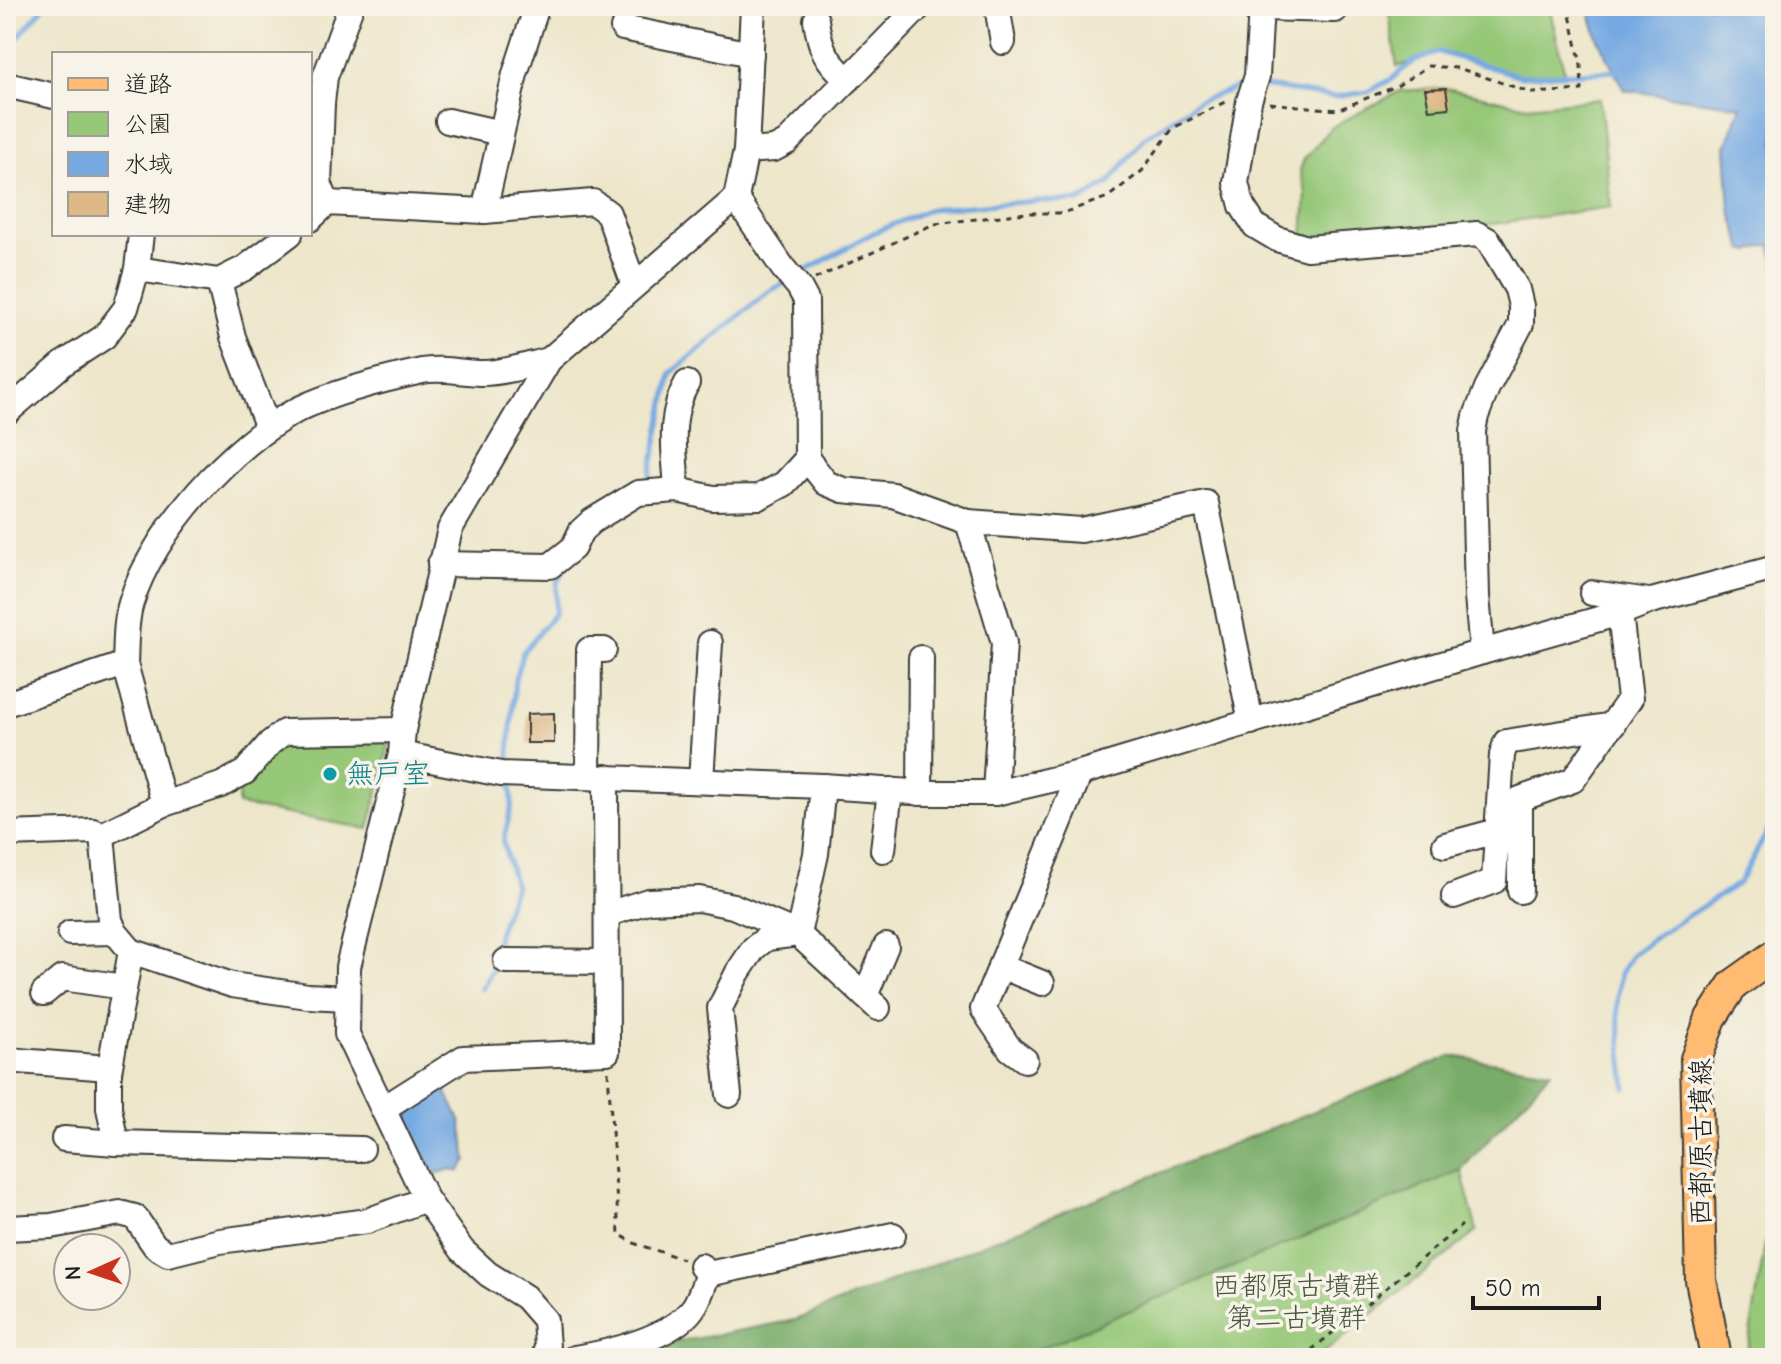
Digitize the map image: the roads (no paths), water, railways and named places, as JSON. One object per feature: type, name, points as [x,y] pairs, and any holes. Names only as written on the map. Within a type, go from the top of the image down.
[{"type":"main road","name":"西都原古墳線","points":[[1716,1358],[1701,1280],[1696,1059],[1711,1018],[1733,985],[1775,955]]},
{"type":"street","points":[[351,6],[316,102],[319,211],[484,211],[593,202],[608,213],[634,285]]},
{"type":"street","points":[[484,211],[515,74],[537,6]]},
{"type":"street","points":[[544,1358],[547,1347],[545,1320],[525,1297],[488,1274],[462,1250],[426,1199],[347,1034],[348,967],[450,529],[549,360],[736,198],[746,151],[753,6]]},
{"type":"street","points":[[746,151],[774,149],[787,142],[920,6]]},
{"type":"street","points":[[997,6],[1003,42]]},
{"type":"street","points":[[1335,10],[1261,7],[1253,91],[1236,183],[1242,206],[1255,226],[1277,239],[1307,248],[1477,234],[1488,240],[1517,289],[1521,324],[1487,388],[1473,431],[1477,596],[1482,652]]},
{"type":"street","points":[[816,20],[820,46],[834,67],[848,80]]},
{"type":"street","points":[[623,28],[751,54]]},
{"type":"street","points":[[6,85],[52,96]]},
{"type":"street","points":[[448,121],[501,133]]},
{"type":"street","points":[[736,198],[806,300],[807,459],[826,483],[843,490],[893,495],[968,522],[1081,530],[1206,503],[1251,722]]},
{"type":"street","points":[[6,413],[64,363],[104,337],[126,308],[137,269],[141,236]]},
{"type":"street","points":[[137,269],[219,281],[245,268],[287,236]]},
{"type":"street","points":[[219,281],[233,337],[268,428]]},
{"type":"street","points":[[164,804],[125,664],[129,607],[144,567],[174,520],[225,466],[268,428],[299,409],[329,397],[426,370],[486,373],[549,360]]},
{"type":"street","points":[[658,491],[677,401],[687,383]]},
{"type":"street","points":[[440,564],[550,566],[573,548],[581,531],[592,521],[658,491],[713,498],[759,497],[784,484],[807,459]]},
{"type":"street","points":[[968,522],[1004,643],[995,793]]},
{"type":"street","points":[[102,835],[164,804],[221,785],[245,772],[284,732],[402,742],[510,774],[701,780],[920,793],[995,793],[1080,773],[1620,613],[1651,601],[1775,568]]},
{"type":"street","points":[[1592,593],[1651,601]]},
{"type":"street","points":[[1520,891],[1520,799],[1573,780],[1630,699],[1620,613]]},
{"type":"street","points":[[701,780],[710,643]]},
{"type":"street","points":[[384,1108],[463,1058],[607,1052],[608,914],[589,650],[604,650]]},
{"type":"street","points":[[920,793],[921,658]]},
{"type":"street","points":[[6,704],[125,664]]},
{"type":"street","points":[[1454,896],[1494,881],[1502,755],[1506,742],[1613,725]]},
{"type":"street","points":[[1025,1060],[1010,1049],[983,1009],[1080,773]]},
{"type":"street","points":[[798,934],[816,854],[823,786]]},
{"type":"street","points":[[883,850],[890,790]]},
{"type":"street","points":[[6,834],[93,831],[102,835]]},
{"type":"street","points":[[1445,845],[1497,831]]},
{"type":"street","points":[[102,835],[110,920],[115,932],[131,951],[232,985],[346,998]]},
{"type":"street","points":[[608,914],[648,901],[699,899],[733,906],[798,934],[871,1002],[886,946]]},
{"type":"street","points":[[70,933],[115,932]]},
{"type":"street","points":[[729,1095],[720,1008],[754,948],[767,938],[798,934]]},
{"type":"street","points":[[116,1143],[109,1108],[109,1068],[131,951]]},
{"type":"street","points":[[506,961],[606,962]]},
{"type":"street","points":[[1000,966],[1042,983]]},
{"type":"street","points":[[44,993],[62,978],[124,987]]},
{"type":"street","points":[[6,1060],[109,1068]]},
{"type":"street","points":[[64,1139],[362,1149]]},
{"type":"street","points":[[6,1228],[51,1226],[120,1213],[135,1217],[155,1246],[168,1254],[233,1239],[367,1221],[426,1199]]},
{"type":"street","points":[[574,1358],[641,1341],[674,1326],[693,1308],[705,1270],[893,1235]]},
{"type":"water","points":[[1588,6],[1775,6],[1775,267],[1771,244],[1750,251],[1743,249],[1730,209],[1726,147],[1741,106],[1624,90],[1597,37]]},
{"type":"water","points":[[445,1089],[461,1122],[467,1160],[459,1172],[452,1169],[434,1174],[403,1129],[414,1105],[425,1103],[435,1092]]},
{"type":"waterway","points":[[6,51],[45,6]]},
{"type":"waterway","points":[[1260,86],[1333,97],[1368,92],[1414,61],[1439,52],[1521,76],[1618,71]]},
{"type":"waterway","points":[[798,275],[873,233],[930,209],[1079,201],[1108,184],[1144,138],[1198,102],[1246,84]]},
{"type":"waterway","points":[[648,486],[671,373],[768,292],[786,282]]},
{"type":"waterway","points":[[510,769],[515,679],[523,652],[555,613],[557,583],[569,563]]},
{"type":"waterway","points":[[482,989],[493,968],[498,934],[515,886],[503,842],[512,804],[511,783]]},
{"type":"waterway","points":[[1626,1088],[1617,1006],[1620,975],[1631,955],[1739,883],[1775,818]]},
{"type":"place","name":"無戸室","points":[[330,774]]},
{"type":"park label","name":"西都原古墳群 第二古墳群","points":[[1296,1302]]}]
